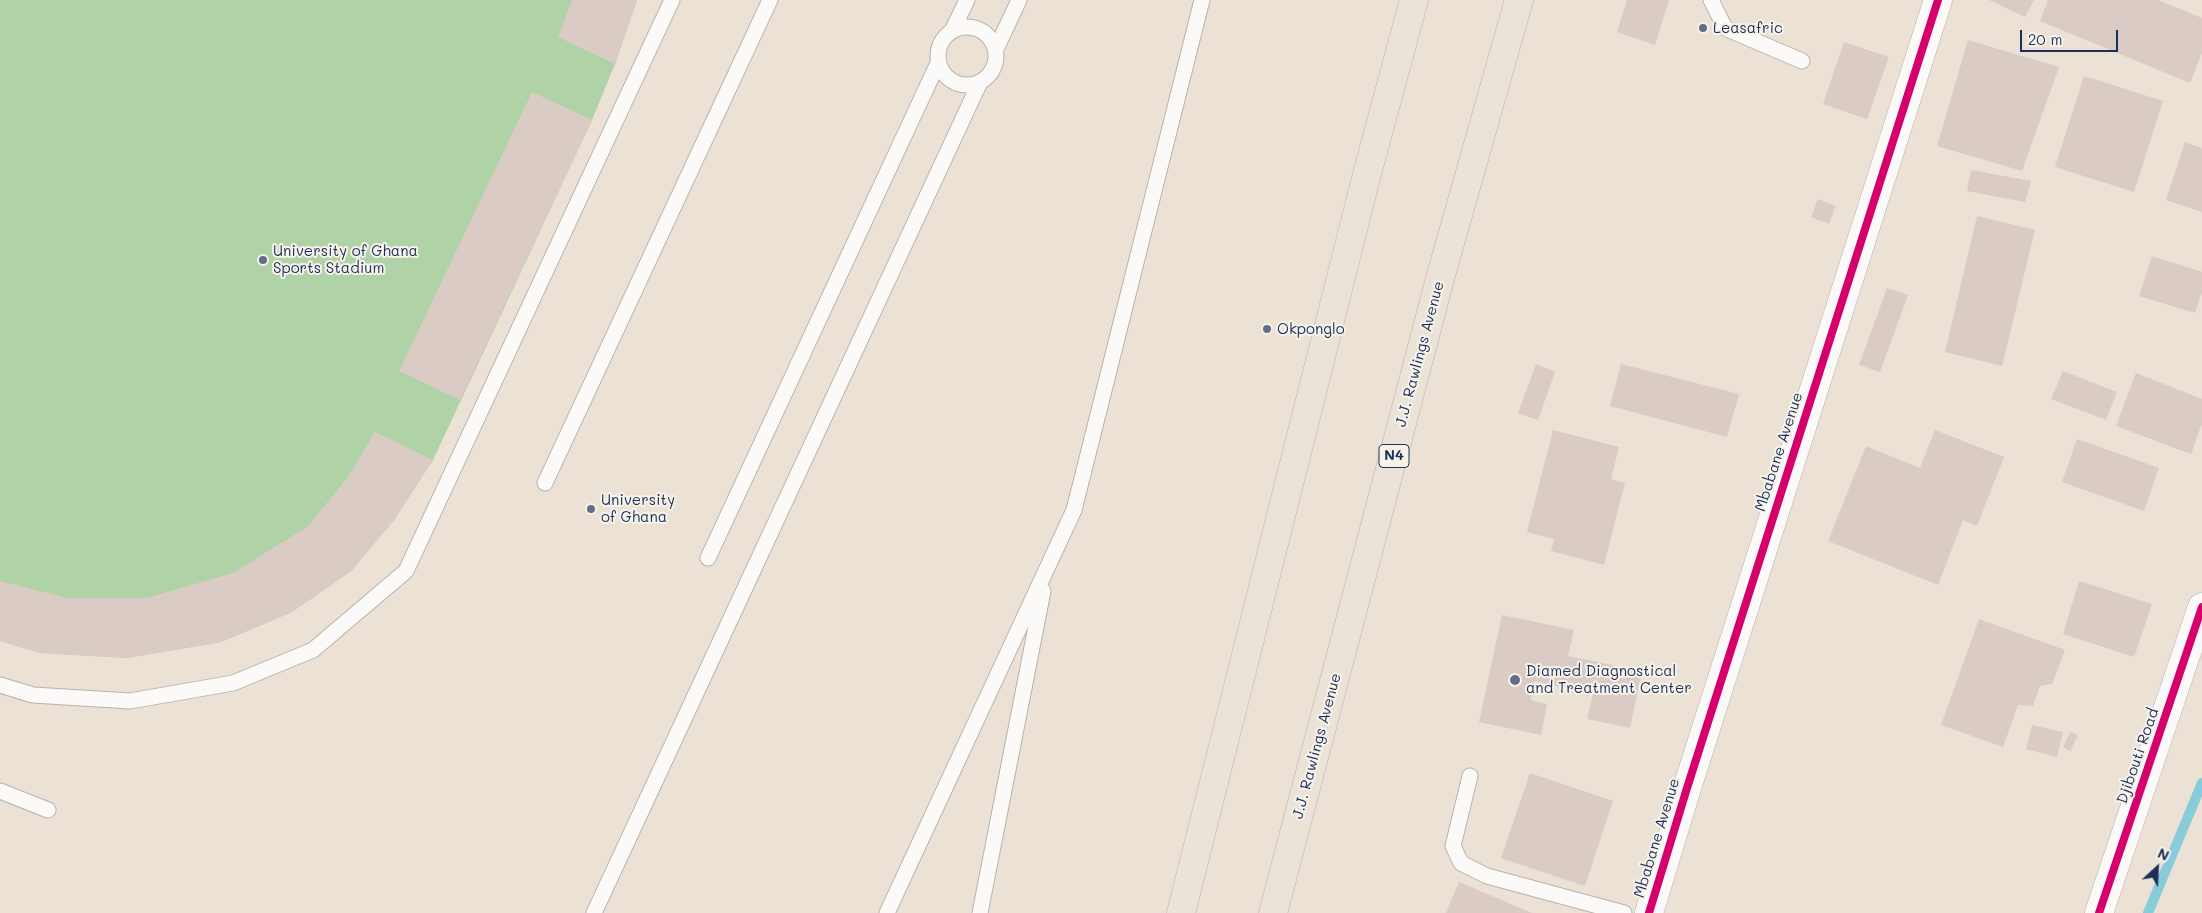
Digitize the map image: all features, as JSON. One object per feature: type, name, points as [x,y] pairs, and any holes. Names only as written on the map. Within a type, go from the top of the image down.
[{"type":"highway","points":[[1181,913],[1367,174],[1414,0]]},
{"type":"highway","name":"J.J. Rawlings Avenue","points":[[1273,913],[1441,275],[1519,0]]},
{"type":"street","name":"Mbabane Avenue","points":[[1649,913],[1938,0]]},
{"type":"street","name":"Djibouti Road","points":[[2099,913],[2202,607]]},
{"type":"lane","points":[[0,685],[33,695],[130,701],[233,684],[313,650],[406,572],[672,0]]},
{"type":"lane","points":[[545,483],[770,0]]},
{"type":"lane","points":[[953,29],[967,0]]},
{"type":"lane","points":[[594,913],[980,82],[994,68],[996,49],[1019,0]]},
{"type":"lane","points":[[887,913],[1074,510],[1202,0]]},
{"type":"lane","points":[[1711,0],[1725,28],[1802,61]]},
{"type":"lane","points":[[980,82],[965,85],[950,80],[942,72],[938,62],[937,53],[940,43],[945,35],[953,29],[964,26],[974,27],[988,36],[996,49]]},
{"type":"lane","points":[[708,558],[938,62]]},
{"type":"lane","points":[[980,913],[1048,566]]},
{"type":"lane","points":[[1470,776],[1453,846],[1461,863],[1487,876],[1624,913]]},
{"type":"lane","points":[[0,791],[48,810]]},
{"type":"green space","name":"University of Ghana Sports Stadium","points":[[0,0],[637,0],[615,64],[592,120],[433,460],[394,520],[351,571],[292,612],[221,642],[127,658],[40,653],[0,641]]},
{"type":"building","points":[[572,0],[637,0],[615,64],[558,37]]},
{"type":"building","points":[[1627,0],[1669,0],[1655,45],[1617,32]]},
{"type":"building","points":[[1989,0],[2034,0],[2025,17]]},
{"type":"building","points":[[2048,0],[2158,0],[2202,18],[2202,53],[2190,83],[2040,21]]},
{"type":"building","points":[[1968,40],[2059,67],[2022,171],[1937,146]]},
{"type":"building","points":[[1844,42],[1889,57],[1867,119],[1823,104]]},
{"type":"building","points":[[2084,76],[2163,101],[2134,192],[2055,167]]},
{"type":"building","points":[[532,92],[592,120],[460,400],[399,371]]},
{"type":"building","points":[[2185,142],[2202,148],[2202,212],[2166,200]]},
{"type":"building","points":[[1971,170],[2031,181],[2025,202],[1967,191]]},
{"type":"building","points":[[1818,199],[1836,206],[1829,224],[1811,217]]},
{"type":"building","points":[[1977,216],[2035,230],[2002,366],[1945,352]]},
{"type":"building","points":[[2152,256],[2202,272],[2202,292],[2195,313],[2139,296]]},
{"type":"building","points":[[1887,288],[1908,295],[1880,372],[1859,365]]},
{"type":"building","points":[[1536,364],[1555,372],[1538,420],[1518,413]]},
{"type":"building","points":[[1621,364],[1739,394],[1727,437],[1610,406]]},
{"type":"building","points":[[2063,371],[2117,392],[2106,420],[2051,399]]},
{"type":"building","points":[[2136,373],[2202,399],[2202,423],[2191,454],[2116,426]]},
{"type":"building","points":[[1553,430],[1619,447],[1611,479],[1625,483],[1604,565],[1551,551],[1554,539],[1527,532]]},
{"type":"building","points":[[1935,430],[2004,457],[1977,526],[1963,520],[1938,585],[1828,541],[1866,446],[1920,468]]},
{"type":"building","points":[[375,432],[433,460],[394,520],[351,571],[292,612],[221,642],[127,658],[40,653],[0,641],[0,581],[67,598],[147,598],[233,573],[307,527],[348,477]]},
{"type":"building","points":[[2077,439],[2159,468],[2144,511],[2062,482]]},
{"type":"building","points":[[2079,581],[2152,604],[2134,657],[2063,634]]},
{"type":"building","points":[[1502,615],[1574,630],[1568,656],[1642,671],[1630,728],[1587,719],[1593,694],[1534,681],[1531,700],[1547,704],[1541,735],[1479,722]]},
{"type":"building","points":[[1979,619],[2065,650],[2052,684],[2040,686],[2033,706],[2018,705],[2003,747],[1941,725]]},
{"type":"building","points":[[2032,725],[2063,732],[2057,757],[2026,749]]},
{"type":"building","points":[[2070,732],[2078,735],[2070,751],[2063,747]]},
{"type":"building","points":[[1530,773],[1613,801],[1585,886],[1501,858]]},
{"type":"building","points":[[1459,882],[1532,913],[1446,913]]},
{"type":"waterway","points":[[2148,913],[2202,783]]},
{"type":"cycle path","points":[[1649,913],[1938,0]]},
{"type":"cycle path","points":[[2099,913],[2202,607]]},
{"type":"place","name":"Leasafric","points":[[1703,28]]},
{"type":"place","name":"University of Ghana Sports Stadium","points":[[263,260]]},
{"type":"place","name":"Okponglo","points":[[1267,329]]},
{"type":"place","name":"University of Ghana","points":[[591,509]]},
{"type":"place","name":"Diamed Diagnostical and Treatment Center","points":[[1515,680]]}]
